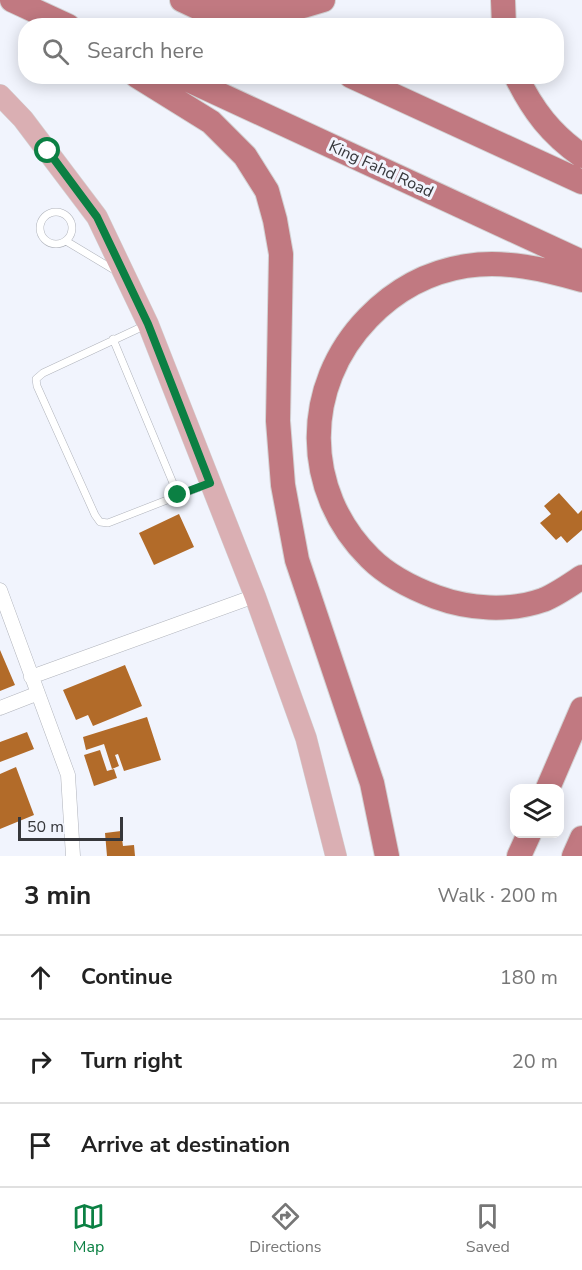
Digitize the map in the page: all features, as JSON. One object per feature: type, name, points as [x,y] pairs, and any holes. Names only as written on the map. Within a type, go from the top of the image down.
[{"type":"highway","points":[[7,0],[37,18]]},
{"type":"highway","points":[[12,0],[51,18]]},
{"type":"highway","points":[[182,0],[220,18]]},
{"type":"highway","points":[[218,0],[259,10],[303,6],[323,0]]},
{"type":"highway","points":[[503,0],[504,18]]},
{"type":"highway","points":[[150,84],[211,122],[245,156],[267,191],[281,254],[278,421],[283,485],[297,560],[372,783],[387,856]]},
{"type":"highway","name":"King Fahd Road","points":[[197,84],[582,262]]},
{"type":"highway","points":[[368,84],[582,182]]},
{"type":"highway","points":[[521,84],[541,119],[566,144],[582,156]]},
{"type":"highway","points":[[582,280],[537,268],[498,263],[437,272],[405,287],[377,308],[342,349],[328,379],[320,410],[318,438],[321,470],[333,505],[349,534],[370,559],[394,577],[457,604],[498,607],[543,600],[582,577]]},
{"type":"highway","points":[[550,784],[582,709]]},
{"type":"highway","points":[[519,856],[527,838]]},
{"type":"highway","points":[[574,856],[582,838]]},
{"type":"main road","points":[[0,95],[23,119],[97,217],[148,324],[255,596],[306,738],[336,856]]},
{"type":"street","points":[[0,590],[36,694],[68,775],[73,856]]},
{"type":"street","points":[[30,677],[255,596]]},
{"type":"street","points":[[0,708],[36,694]]},
{"type":"lane","points":[[55,212],[65,214],[71,222],[72,232],[66,241],[58,244],[50,243],[44,238],[40,230],[41,222],[46,215],[55,212]]},
{"type":"lane","points":[[66,241],[126,277]]},
{"type":"lane","points":[[148,324],[43,373],[36,379],[37,386],[100,522],[108,523],[210,483]]},
{"type":"lane","points":[[113,339],[178,495]]},
{"type":"building","points":[[559,493],[578,514],[582,510],[582,530],[567,543],[561,536],[556,540],[540,523],[551,514],[544,506]]},
{"type":"building","points":[[179,514],[194,547],[154,565],[139,533]]},
{"type":"building","points":[[0,650],[15,685],[0,691]]},
{"type":"building","points":[[125,665],[142,706],[93,726],[88,715],[76,720],[63,690]]},
{"type":"building","points":[[147,717],[161,760],[124,771],[118,754],[115,755],[119,766],[112,769],[104,744],[86,750],[83,737]]},
{"type":"building","points":[[27,732],[34,749],[0,762],[0,742]]},
{"type":"building","points":[[100,750],[107,771],[114,769],[117,778],[94,786],[84,755]]},
{"type":"building","points":[[16,767],[34,815],[0,829],[0,774]]},
{"type":"building","points":[[121,831],[123,846],[134,845],[135,856],[107,856],[105,833]]},
{"type":"route","points":[[48,151],[97,217],[148,324],[210,483],[178,495]]}]
